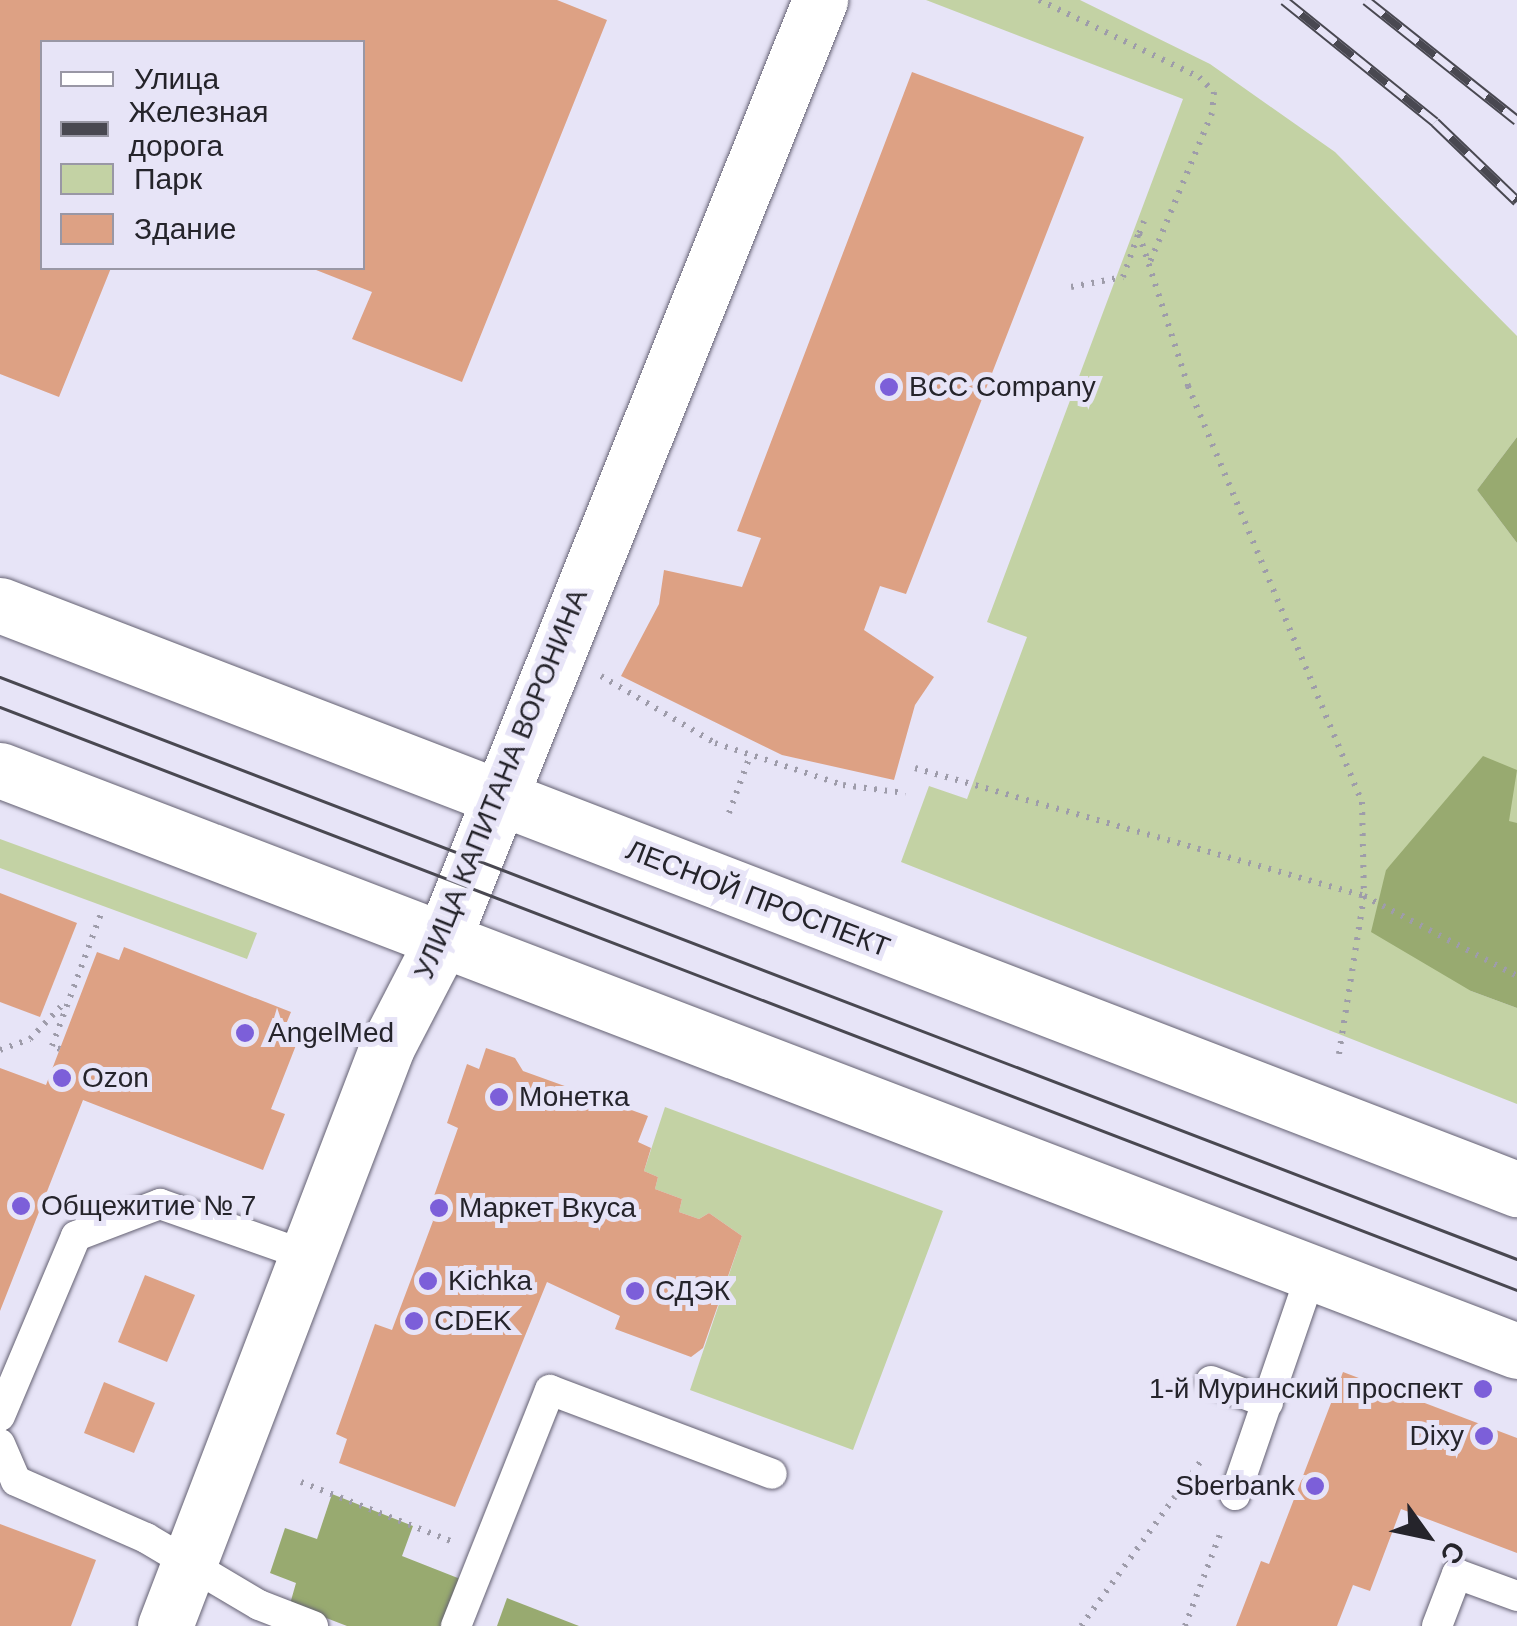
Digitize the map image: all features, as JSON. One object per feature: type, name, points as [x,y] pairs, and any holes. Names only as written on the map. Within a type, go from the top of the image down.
[{"type":"main road","name":"УЛИЦА КАПИТАНА ВОРОНИНА","points":[[165,1626],[386,1047],[442,940],[820,0]]},
{"type":"main road","name":"ЛЕСНОЙ ПРОСПЕКТ","points":[[0,605],[499,801],[1517,1190]]},
{"type":"main road","points":[[0,770],[1517,1351]]},
{"type":"lane","points":[[0,1416],[76,1236],[160,1204],[308,1256]]},
{"type":"lane","points":[[1235,1495],[1258,1399],[1312,1272]]},
{"type":"lane","points":[[1211,1381],[1258,1399]]},
{"type":"lane","points":[[456,1626],[550,1390],[772,1474]]},
{"type":"lane","points":[[0,1444],[16,1481],[190,1562],[259,1605],[313,1626]]},
{"type":"lane","points":[[1436,1626],[1457,1574],[1517,1596]]},
{"type":"path","points":[[1040,0],[1199,77],[1214,92],[1212,113],[1149,266]]},
{"type":"path","points":[[1071,286],[1124,277],[1144,221]]},
{"type":"path","points":[[1138,234],[1188,386],[1362,802],[1364,896],[1339,1054]]},
{"type":"path","points":[[593,682],[598,674],[715,743],[750,756],[843,785],[904,792]]},
{"type":"path","points":[[729,813],[750,756]]},
{"type":"path","points":[[914,768],[1364,896],[1517,976]]},
{"type":"path","points":[[60,1048],[52,1046],[102,910]]},
{"type":"path","points":[[0,1050],[30,1039],[69,997]]},
{"type":"path","points":[[1081,1626],[1258,1399]]},
{"type":"path","points":[[301,1482],[484,1554]]},
{"type":"path","points":[[1185,1626],[1235,1495]]},
{"type":"green space","points":[[926,0],[1080,0],[1210,64],[1335,152],[1517,336],[1517,437],[1477,490],[1517,543],[1517,823],[1409,847],[1386,870],[1471,991],[1517,1008],[1517,1104],[901,862],[929,786],[967,799],[1027,637],[987,622],[1183,99]]},
{"type":"green space","points":[[1517,437],[1517,543],[1477,490]]},
{"type":"green space","points":[[1483,756],[1517,770],[1509,821],[1517,823],[1517,1008],[1471,991],[1371,932],[1386,870]]},
{"type":"green space","points":[[0,839],[257,933],[247,959],[0,868]]},
{"type":"green space","points":[[665,1107],[943,1211],[853,1450],[690,1390],[742,1236],[709,1213],[699,1219],[679,1212],[682,1199],[655,1189],[658,1177],[644,1171]]},
{"type":"green space","points":[[332,1494],[413,1526],[402,1556],[473,1584],[456,1626],[347,1626],[290,1604],[296,1583],[270,1573],[285,1528],[317,1539]]},
{"type":"green space","points":[[507,1598],[579,1626],[497,1626]]},
{"type":"building","points":[[0,0],[557,0],[607,20],[462,382],[352,339],[372,292],[316,270],[365,270],[365,40],[40,40],[40,270],[110,270],[59,397],[0,374]]},
{"type":"building","name":"BCC Company","points":[[912,72],[1084,137],[906,594],[880,586],[864,630],[934,677],[915,705],[894,780],[782,755],[621,676],[659,604],[664,570],[742,587],[761,538],[737,531]]},
{"type":"building","points":[[0,893],[77,923],[40,1017],[0,1002]]},
{"type":"building","points":[[124,947],[291,1012],[284,1029],[300,1035],[271,1109],[285,1114],[263,1170],[83,1100],[0,1311],[0,1068],[46,1085],[97,952],[119,960]]},
{"type":"building","points":[[486,1048],[515,1058],[523,1071],[648,1116],[638,1142],[651,1148],[644,1171],[658,1177],[655,1189],[682,1199],[679,1212],[699,1219],[709,1213],[742,1236],[703,1348],[691,1357],[615,1329],[620,1316],[547,1282],[455,1507],[339,1463],[347,1439],[336,1434],[375,1324],[392,1330],[433,1221],[428,1213],[458,1128],[447,1123],[467,1064],[479,1069]]},
{"type":"building","points":[[145,1275],[195,1295],[167,1362],[118,1342]]},
{"type":"building","points":[[1343,1372],[1517,1438],[1517,1553],[1401,1509],[1370,1591],[1353,1585],[1337,1626],[1236,1626],[1261,1561],[1269,1564]]},
{"type":"building","points":[[104,1382],[155,1403],[134,1453],[84,1433]]},
{"type":"building","points":[[0,1524],[96,1560],[71,1626],[0,1626]]},
{"type":"tram line","points":[[0,677],[1517,1259]]},
{"type":"tram line","points":[[0,707],[1517,1290]]},
{"type":"railway","points":[[1284,0],[1435,122],[1517,201]]},
{"type":"railway","points":[[1366,0],[1517,120]]},
{"type":"place","name":"BCC Company","points":[[889,387]]},
{"type":"place","name":"AngelMed","points":[[245,1033]]},
{"type":"place","name":"Ozon","points":[[62,1078]]},
{"type":"place","name":"Монетка","points":[[499,1097]]},
{"type":"place","name":"Общежитие № 7","points":[[21,1206]]},
{"type":"place","name":"Маркет Вкуса","points":[[439,1208]]},
{"type":"place","name":"Kichka","points":[[428,1281]]},
{"type":"place","name":"СДЭК","points":[[635,1291]]},
{"type":"place","name":"CDEK","points":[[414,1321]]},
{"type":"place","name":"1-й Муринский проспект","points":[[1483,1389]]},
{"type":"place","name":"Dixy","points":[[1484,1436]]},
{"type":"place","name":"Sberbank","points":[[1315,1486]]}]
